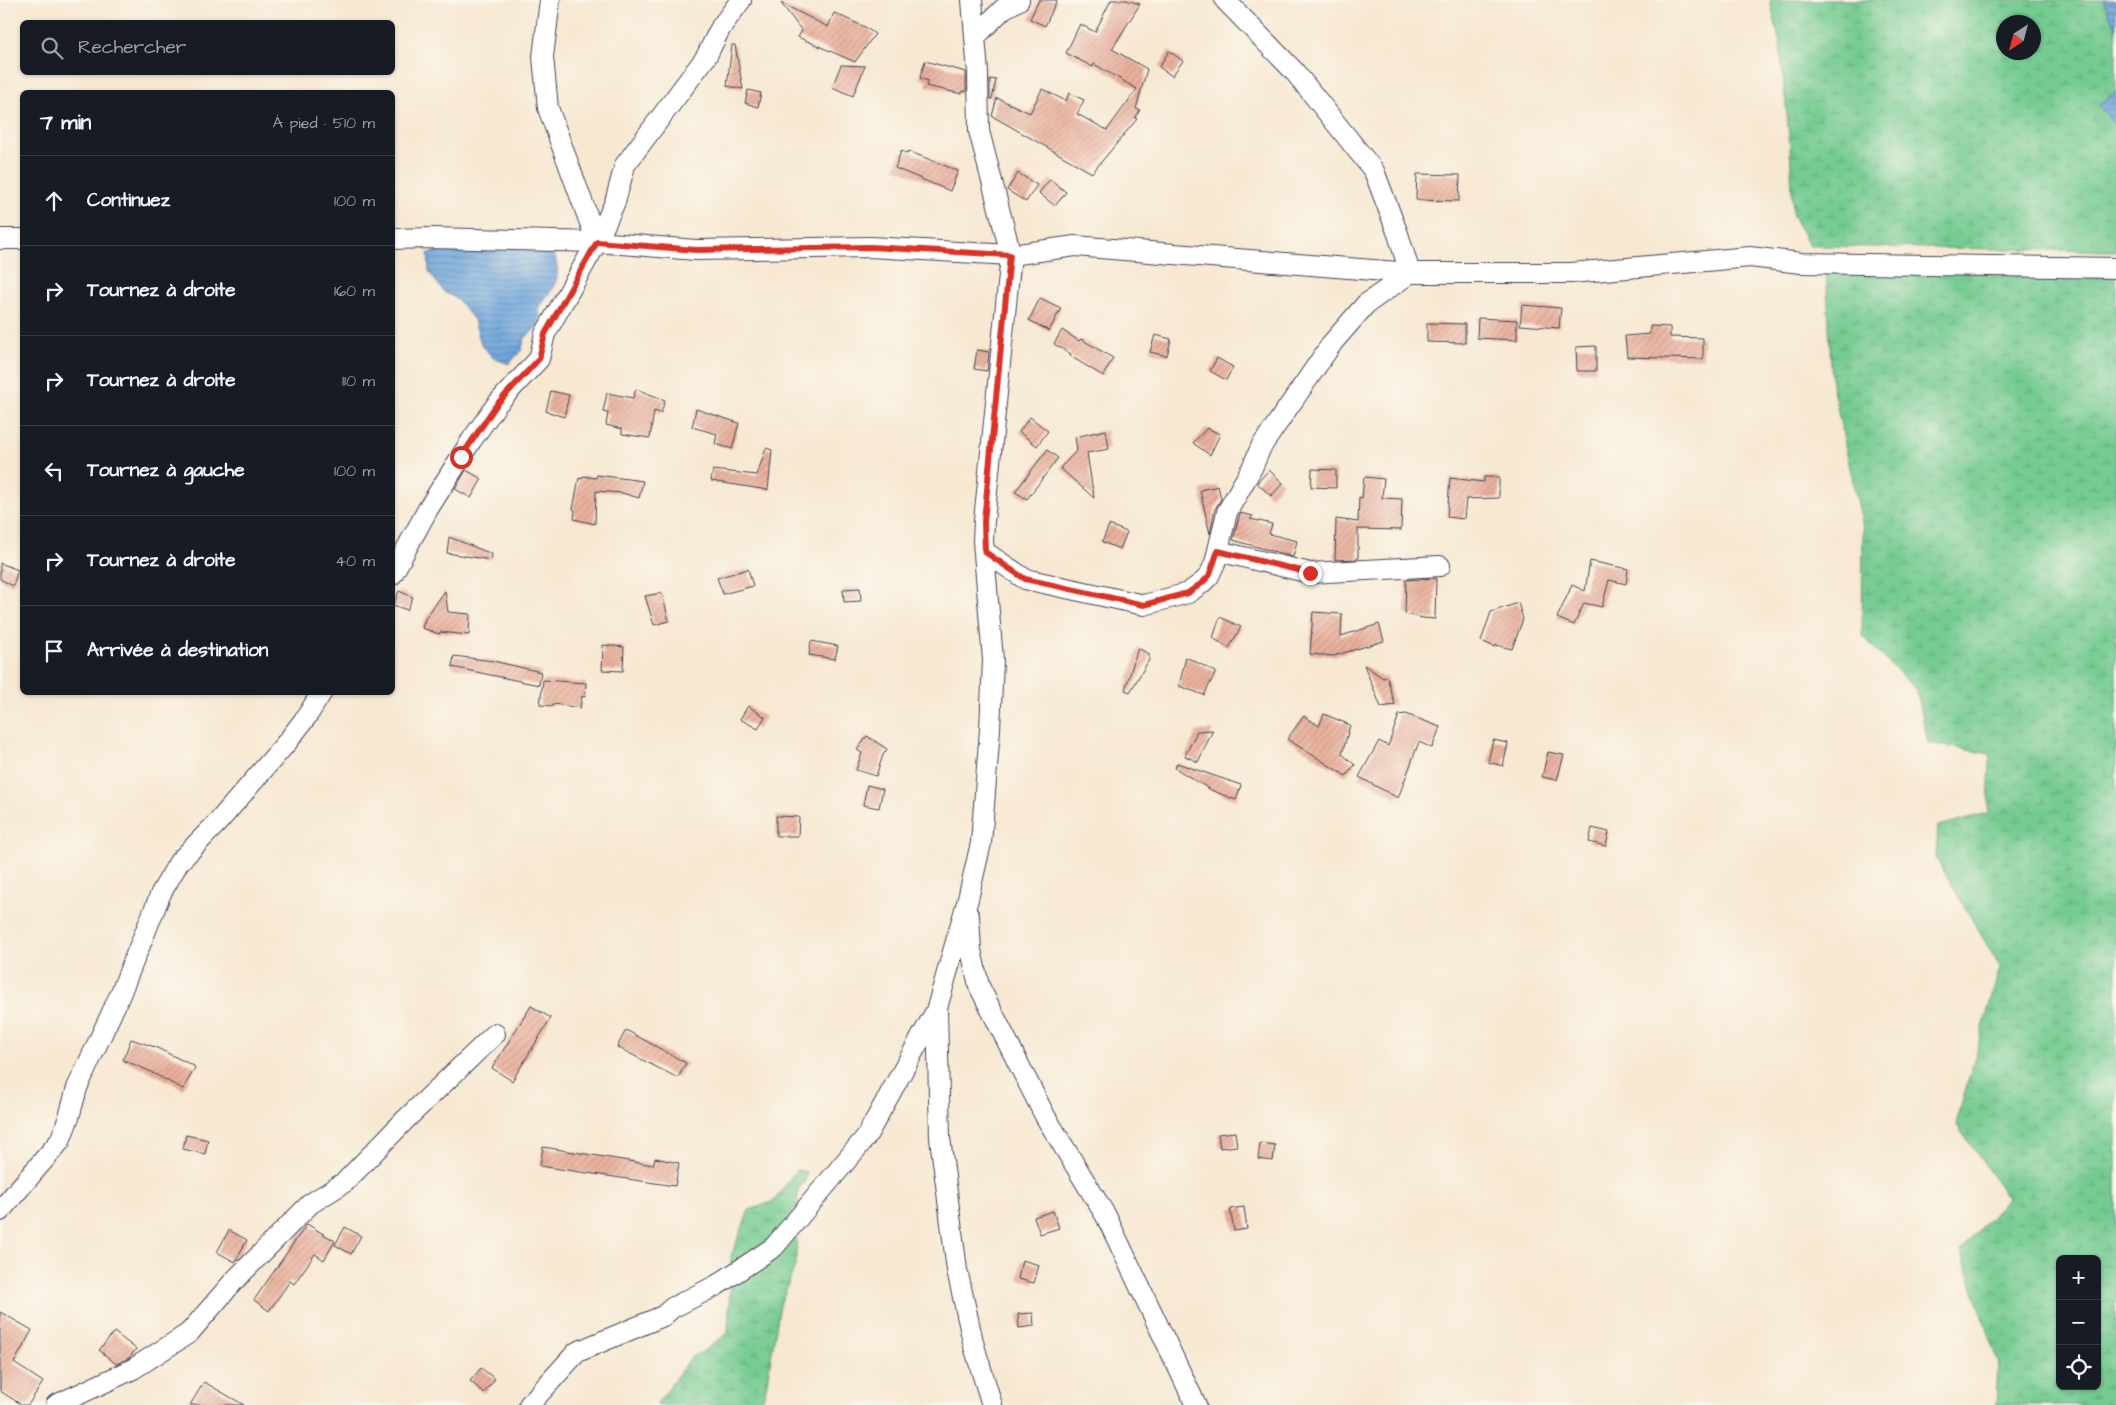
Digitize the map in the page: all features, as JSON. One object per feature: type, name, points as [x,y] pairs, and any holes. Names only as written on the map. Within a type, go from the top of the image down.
[{"type":"street","points":[[550,0],[543,57],[548,108],[597,242]]},
{"type":"street","points":[[395,570],[428,509],[471,442],[497,404],[539,359],[545,334],[597,242],[615,202],[625,165],[706,57],[721,27],[742,0]]},
{"type":"street","points":[[530,1405],[577,1352],[663,1316],[672,1308],[717,1285],[774,1247],[866,1137],[937,1008],[968,899],[981,843],[990,729],[992,660],[984,521],[1010,255],[979,131],[972,0]]},
{"type":"street","points":[[975,37],[1003,9],[1019,0]]},
{"type":"street","points":[[1225,0],[1294,71],[1374,171],[1398,234],[1410,274]]},
{"type":"street","points":[[0,239],[20,239]]},
{"type":"street","points":[[395,239],[597,242],[696,250],[870,247],[1010,255],[1075,246],[1410,274],[1571,273],[1750,258],[1801,263],[2116,268]]},
{"type":"street","points":[[985,552],[1025,579],[1144,605],[1188,593],[1209,576],[1218,551],[1227,512],[1252,468],[1261,447],[1303,386],[1334,342],[1366,304],[1410,274]]},
{"type":"street","points":[[1218,551],[1310,573],[1440,566]]},
{"type":"street","points":[[0,1211],[60,1141],[77,1088],[119,997],[161,893],[179,862],[218,822],[288,741],[308,716],[320,695]]},
{"type":"street","points":[[968,899],[971,950],[978,986],[1044,1116],[1106,1216],[1196,1405]]},
{"type":"street","points":[[937,1008],[940,1138],[957,1270],[974,1346],[992,1405]]},
{"type":"street","points":[[56,1405],[133,1369],[189,1333],[234,1282],[310,1204],[345,1182],[406,1119],[495,1034]]},
{"type":"green space","points":[[1770,0],[2103,0],[2116,30],[2116,92],[2099,105],[2116,127],[2116,251],[1810,246],[1793,216],[1790,147],[1780,44]]},
{"type":"green space","points":[[1826,270],[2116,274],[2116,1405],[1996,1405],[1998,1364],[1961,1250],[2008,1198],[1956,1124],[2000,967],[1936,858],[1938,826],[1988,813],[1990,754],[1928,743],[1917,691],[1862,636],[1863,528],[1832,384]]},
{"type":"green space","points":[[796,1170],[807,1172],[805,1181],[798,1190],[796,1264],[780,1305],[765,1393],[760,1405],[656,1405],[691,1357],[702,1352],[728,1333],[731,1256],[749,1210],[774,1201]]},
{"type":"water","points":[[2103,0],[2116,0],[2116,30]]},
{"type":"water","points":[[2116,92],[2116,127],[2099,105]]},
{"type":"water","points":[[452,248],[553,248],[557,267],[556,280],[551,291],[539,306],[540,320],[536,328],[525,338],[521,351],[509,364],[493,358],[481,344],[474,320],[457,299],[444,292],[429,272],[428,254]]},
{"type":"building","points":[[1039,0],[1057,0],[1045,26],[1030,19]]},
{"type":"building","points":[[1111,0],[1126,0],[1140,4],[1112,49],[1147,69],[1136,109],[1140,110],[1135,118],[1137,119],[1092,173],[992,116],[997,98],[1030,113],[1042,89],[1066,101],[1069,93],[1084,100],[1077,114],[1107,130],[1137,89],[1094,64],[1093,67],[1066,53],[1080,24],[1095,32]]},
{"type":"building","points":[[781,3],[828,27],[834,13],[865,27],[875,34],[855,62],[798,37],[802,31]]},
{"type":"building","points":[[732,45],[735,45],[743,89],[727,86]]},
{"type":"building","points":[[1169,51],[1183,61],[1172,76],[1159,67]]},
{"type":"building","points":[[925,61],[966,72],[966,92],[962,91],[962,94],[926,86],[928,81],[920,78]]},
{"type":"building","points":[[841,65],[865,66],[853,96],[832,87]]},
{"type":"building","points":[[990,79],[996,80],[992,99],[990,99]]},
{"type":"building","points":[[748,90],[761,93],[758,107],[745,103]]},
{"type":"building","points":[[901,151],[907,153],[908,151],[958,171],[950,191],[895,168]]},
{"type":"building","points":[[1018,173],[1037,185],[1026,202],[1007,190]]},
{"type":"building","points":[[1417,174],[1460,175],[1459,201],[1416,200]]},
{"type":"building","points":[[1050,179],[1066,192],[1055,206],[1039,193]]},
{"type":"building","points":[[1040,298],[1061,308],[1049,331],[1029,320]]},
{"type":"building","points":[[1522,305],[1561,308],[1559,328],[1520,325]]},
{"type":"building","points":[[1478,318],[1517,320],[1517,340],[1477,338]]},
{"type":"building","points":[[1427,323],[1465,324],[1465,343],[1427,342]]},
{"type":"building","points":[[1650,326],[1670,327],[1670,337],[1703,338],[1703,359],[1627,357],[1625,336],[1650,334]]},
{"type":"building","points":[[1062,330],[1113,358],[1103,376],[1054,344]]},
{"type":"building","points":[[1155,335],[1171,339],[1167,356],[1150,352]]},
{"type":"building","points":[[1596,346],[1596,371],[1577,371],[1576,347]]},
{"type":"building","points":[[977,350],[989,352],[987,371],[974,369]]},
{"type":"building","points":[[1217,358],[1233,367],[1226,380],[1210,371]]},
{"type":"building","points":[[636,389],[665,400],[661,413],[654,411],[650,438],[622,434],[622,429],[606,425],[608,413],[603,412],[607,393],[633,398]]},
{"type":"building","points":[[551,391],[569,395],[564,417],[546,411]]},
{"type":"building","points":[[696,409],[739,423],[732,449],[715,444],[717,434],[692,427]]},
{"type":"building","points":[[1030,417],[1048,431],[1037,446],[1019,432]]},
{"type":"building","points":[[1207,428],[1220,434],[1210,455],[1193,443]]},
{"type":"building","points":[[1106,430],[1109,449],[1087,453],[1094,498],[1060,468],[1077,450],[1075,437]]},
{"type":"building","points":[[766,448],[772,450],[768,490],[711,481],[713,470],[757,475]]},
{"type":"building","points":[[1047,450],[1058,458],[1027,499],[1015,492]]},
{"type":"building","points":[[1312,469],[1336,470],[1336,488],[1311,487]]},
{"type":"building","points":[[466,470],[482,479],[471,498],[455,489]]},
{"type":"building","points":[[1269,470],[1283,483],[1271,496],[1257,483]]},
{"type":"building","points":[[597,475],[643,481],[639,498],[622,493],[596,491],[595,524],[574,519],[575,510],[573,509],[579,478],[582,479],[583,476],[596,478]]},
{"type":"building","points":[[1364,477],[1384,479],[1382,498],[1402,499],[1401,530],[1358,529],[1358,559],[1335,560],[1336,519],[1358,522],[1359,497],[1362,498]]},
{"type":"building","points":[[1484,477],[1499,477],[1499,498],[1466,499],[1464,519],[1447,517],[1450,478],[1484,482]]},
{"type":"building","points":[[1218,486],[1221,499],[1215,509],[1210,534],[1200,490]]},
{"type":"building","points":[[1240,513],[1253,516],[1250,519],[1272,524],[1269,534],[1297,541],[1293,557],[1233,540]]},
{"type":"building","points":[[1109,525],[1127,532],[1120,549],[1102,542]]},
{"type":"building","points":[[449,537],[492,554],[491,560],[447,553]]},
{"type":"building","points":[[1590,561],[1628,569],[1626,584],[1609,580],[1602,607],[1584,603],[1574,625],[1557,618],[1572,585],[1585,591]]},
{"type":"building","points":[[0,563],[18,570],[13,586],[0,579]]},
{"type":"building","points":[[748,569],[753,586],[723,594],[717,578]]},
{"type":"building","points":[[1436,578],[1435,619],[1405,614],[1406,580]]},
{"type":"building","points":[[860,588],[861,601],[844,602],[843,589]]},
{"type":"building","points":[[399,591],[413,597],[407,610],[395,606]]},
{"type":"building","points":[[445,591],[448,612],[470,614],[469,635],[440,632],[439,634],[422,628],[425,619]]},
{"type":"building","points":[[662,593],[669,621],[654,625],[645,596]]},
{"type":"building","points":[[1518,603],[1523,619],[1512,649],[1496,645],[1495,647],[1481,641],[1491,612]]},
{"type":"building","points":[[1313,612],[1342,614],[1341,636],[1379,624],[1384,641],[1333,656],[1310,654]]},
{"type":"building","points":[[1220,617],[1241,627],[1229,648],[1213,638]]},
{"type":"building","points":[[811,641],[838,646],[835,659],[809,655]]},
{"type":"building","points":[[603,645],[624,647],[623,671],[602,670]]},
{"type":"building","points":[[1138,648],[1149,654],[1149,660],[1130,692],[1125,690]]},
{"type":"building","points":[[454,656],[493,661],[541,672],[539,685],[452,667]]},
{"type":"building","points":[[1186,657],[1216,672],[1204,695],[1179,686]]},
{"type":"building","points":[[1364,665],[1383,678],[1387,677],[1395,705],[1381,707]]},
{"type":"building","points":[[543,680],[586,683],[585,697],[582,696],[580,708],[554,704],[553,706],[540,705]]},
{"type":"building","points":[[748,706],[765,717],[758,729],[740,719]]},
{"type":"building","points":[[1324,714],[1350,725],[1342,754],[1355,765],[1346,776],[1287,739],[1304,716],[1319,726]]},
{"type":"building","points":[[1406,714],[1440,727],[1432,748],[1419,742],[1398,798],[1359,777],[1379,741],[1388,746],[1399,715]]},
{"type":"building","points":[[1213,730],[1198,762],[1185,756],[1197,731]]},
{"type":"building","points":[[867,736],[887,749],[876,776],[856,770],[862,753],[857,750]]},
{"type":"building","points":[[1493,740],[1508,743],[1503,766],[1488,762]]},
{"type":"building","points":[[1548,752],[1564,755],[1557,780],[1542,777]]},
{"type":"building","points":[[1177,763],[1241,785],[1236,800],[1211,790],[1175,768]]},
{"type":"building","points":[[867,785],[883,789],[879,808],[863,805]]},
{"type":"building","points":[[776,816],[799,817],[798,836],[776,836]]},
{"type":"building","points":[[1592,828],[1609,832],[1606,846],[1589,842]]},
{"type":"building","points":[[531,1006],[551,1018],[512,1081],[492,1068]]},
{"type":"building","points":[[626,1030],[686,1063],[678,1078],[617,1047]]},
{"type":"building","points":[[131,1039],[155,1047],[194,1066],[195,1068],[183,1089],[123,1060]]},
{"type":"building","points":[[1235,1132],[1237,1146],[1220,1148],[1218,1134]]},
{"type":"building","points":[[186,1135],[208,1140],[205,1154],[183,1149]]},
{"type":"building","points":[[1260,1143],[1275,1145],[1273,1161],[1258,1159]]},
{"type":"building","points":[[543,1147],[653,1165],[655,1158],[679,1163],[675,1186],[540,1166]]},
{"type":"building","points":[[1244,1207],[1247,1229],[1234,1231],[1230,1209]]},
{"type":"building","points":[[1053,1211],[1059,1228],[1040,1234],[1034,1217]]},
{"type":"building","points":[[307,1224],[335,1241],[324,1260],[315,1254],[294,1284],[290,1281],[269,1311],[254,1300]]},
{"type":"building","points":[[345,1227],[361,1236],[351,1254],[335,1245]]},
{"type":"building","points":[[229,1230],[247,1240],[235,1262],[217,1252]]},
{"type":"building","points":[[1022,1260],[1039,1265],[1034,1283],[1018,1279]]},
{"type":"building","points":[[0,1312],[32,1330],[14,1363],[43,1382],[28,1405],[22,1405],[0,1391]]},
{"type":"building","points":[[1033,1313],[1034,1326],[1019,1328],[1018,1314]]},
{"type":"building","points":[[114,1332],[136,1349],[129,1358],[116,1364],[99,1350]]},
{"type":"building","points":[[481,1368],[495,1379],[484,1393],[470,1381]]},
{"type":"building","points":[[204,1382],[244,1405],[190,1405]]},
{"type":"route","points":[[461,457],[497,404],[539,359],[545,334],[597,242],[696,250],[870,247],[1010,255],[984,521],[983,542],[985,552],[1025,579],[1144,605],[1188,593],[1202,583],[1209,576],[1218,551],[1310,573]]}]
